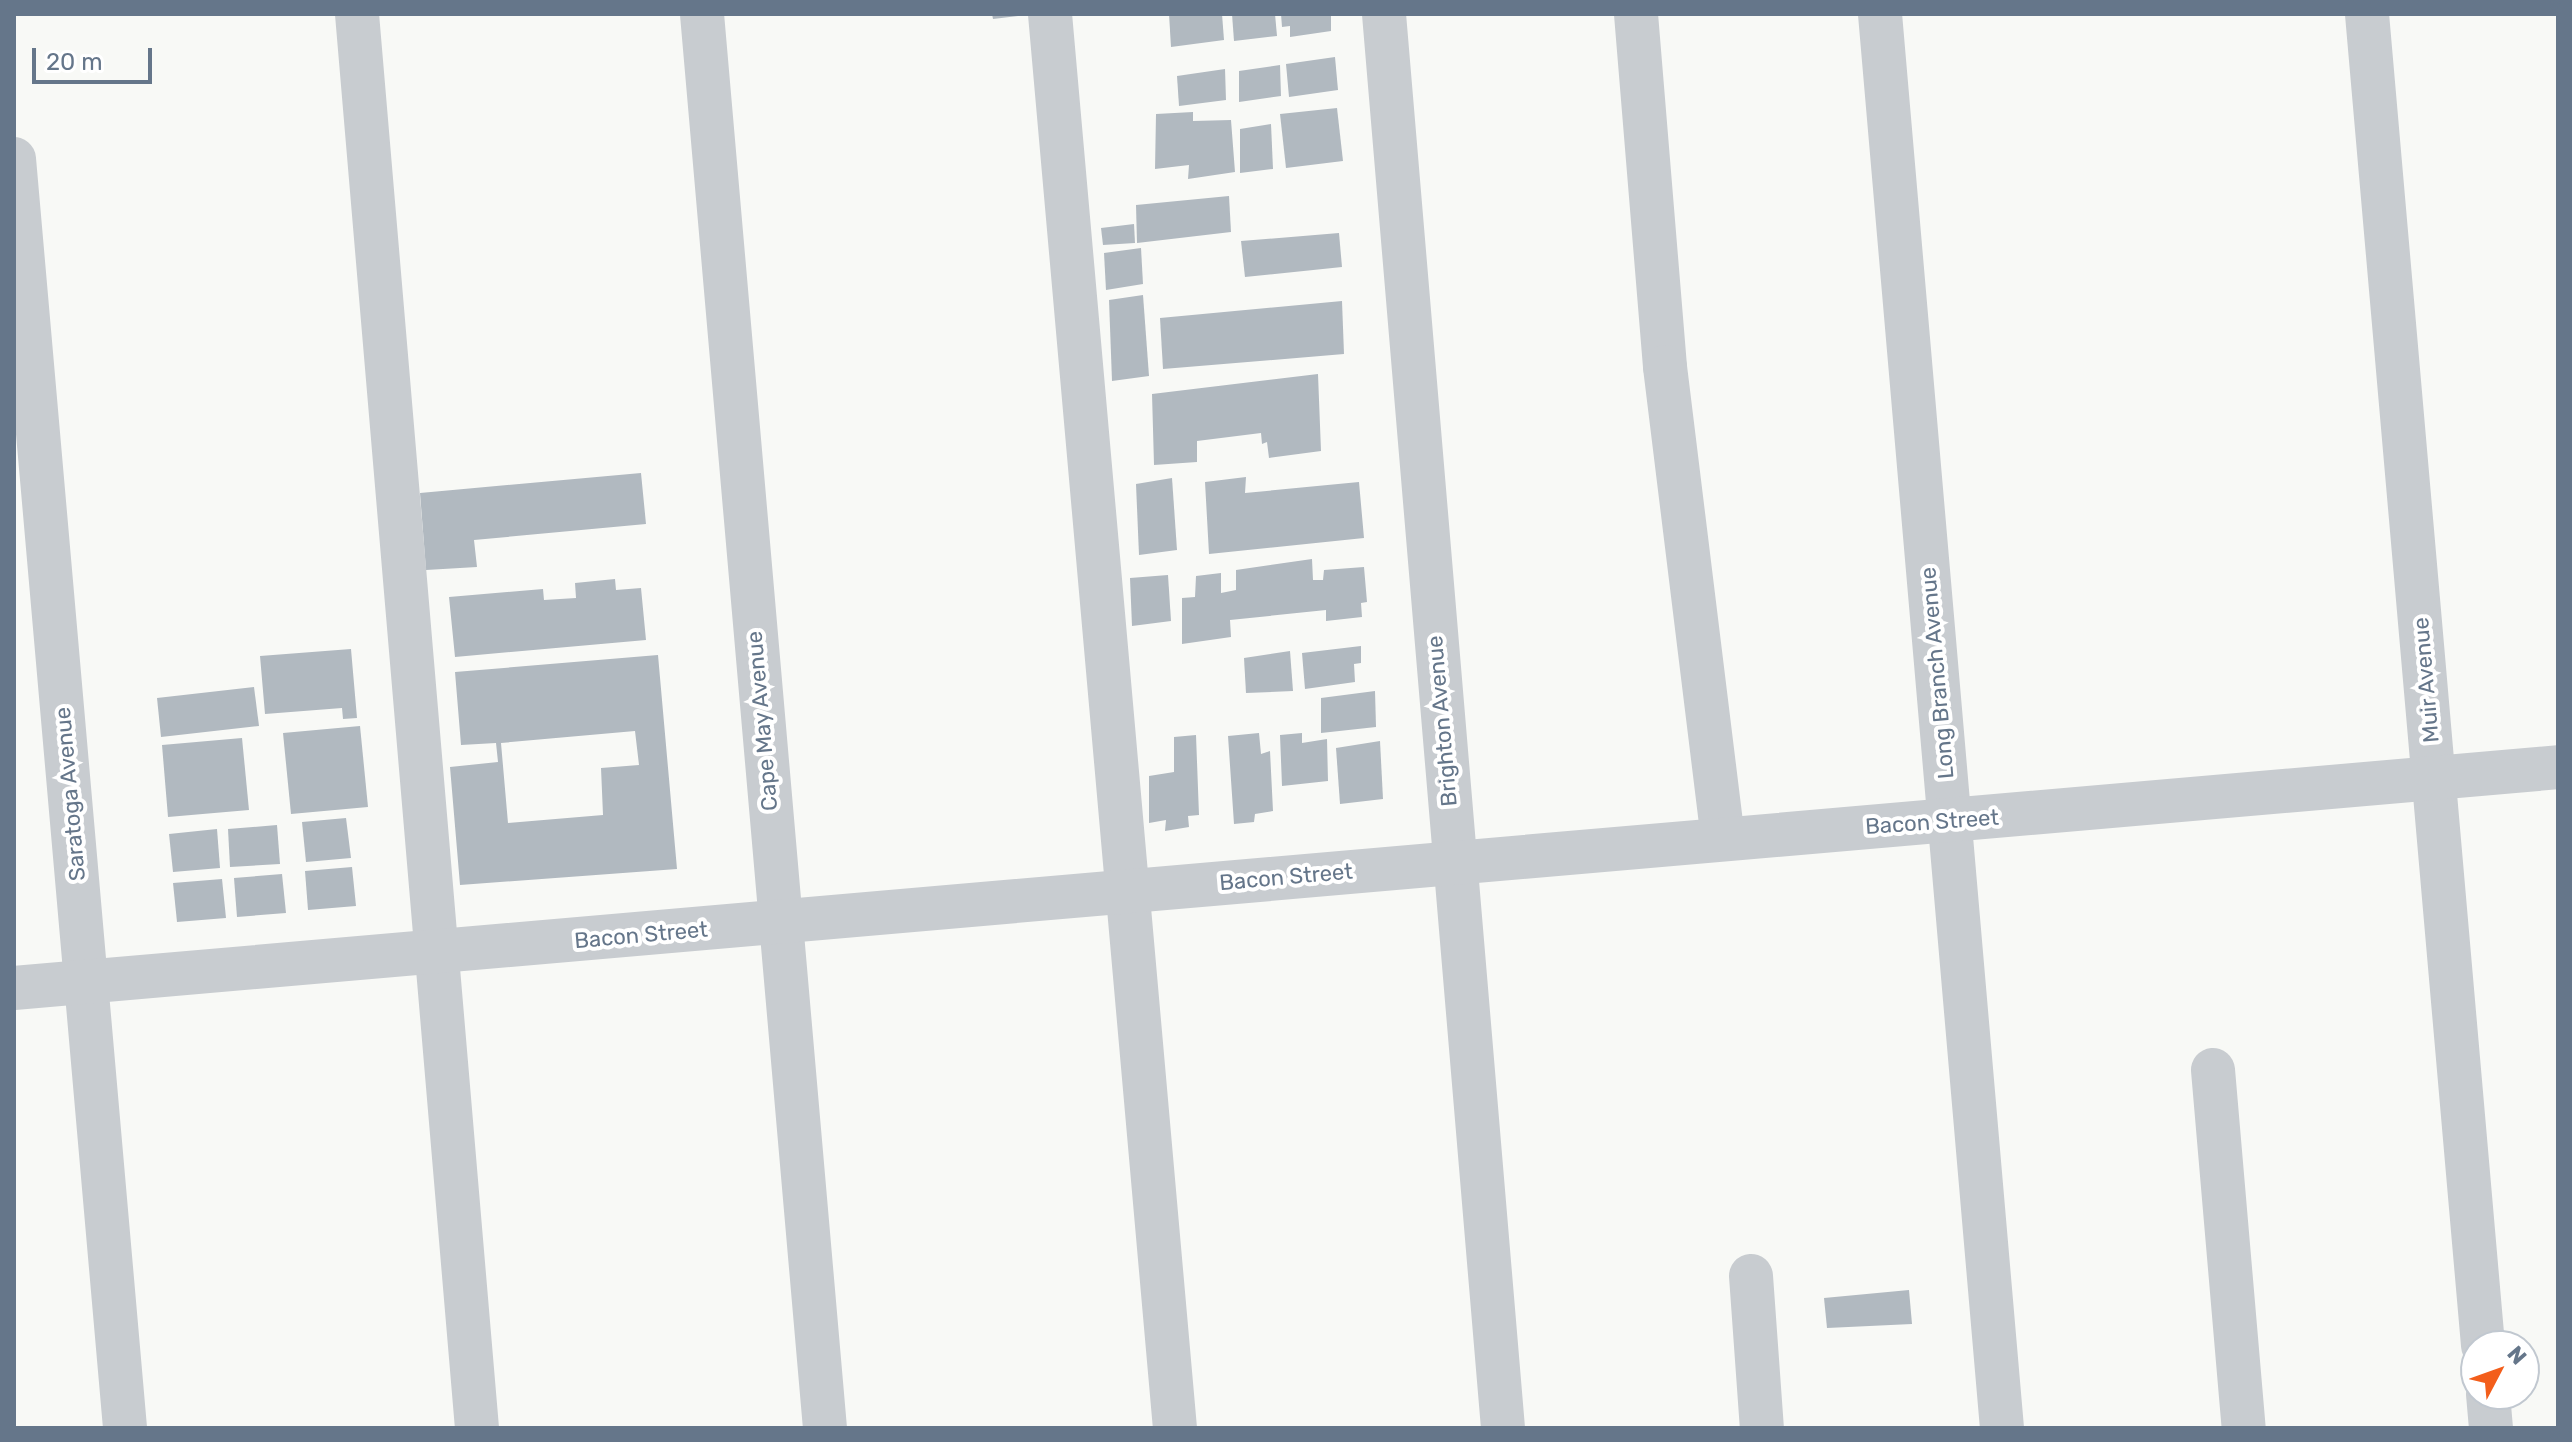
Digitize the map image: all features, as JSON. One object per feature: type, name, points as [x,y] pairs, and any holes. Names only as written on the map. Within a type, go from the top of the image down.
[{"type":"street","points":[[357,14],[477,1428]]},
{"type":"street","name":"Cape May Avenue","points":[[702,14],[825,1428]]},
{"type":"street","points":[[1050,14],[1175,1428]]},
{"type":"street","name":"Brighton Avenue","points":[[1384,14],[1503,1428]]},
{"type":"street","points":[[1636,14],[1665,367],[1723,837]]},
{"type":"street","name":"Long Branch Avenue","points":[[1880,14],[2002,1428]]},
{"type":"street","name":"Muir Avenue","points":[[2367,14],[2482,1330]]},
{"type":"street","name":"Saratoga Avenue","points":[[14,159],[125,1428]]},
{"type":"street","name":"Bacon Street","points":[[14,988],[1723,837],[1951,822],[2558,767]]},
{"type":"street","points":[[2213,1070],[2244,1428]]},
{"type":"street","points":[[1751,1276],[1762,1428]]},
{"type":"building","points":[[992,14],[1018,14],[1018,16],[993,19]]},
{"type":"building","points":[[1169,14],[1222,14],[1224,40],[1171,47]]},
{"type":"building","points":[[1232,14],[1275,14],[1277,36],[1234,41]]},
{"type":"building","points":[[1281,14],[1331,14],[1331,31],[1290,37],[1290,26],[1282,27]]},
{"type":"building","points":[[1335,57],[1338,90],[1289,97],[1286,64]]},
{"type":"building","points":[[1280,65],[1281,96],[1239,102],[1239,71]]},
{"type":"building","points":[[1225,69],[1226,100],[1179,106],[1177,76]]},
{"type":"building","points":[[1337,108],[1343,161],[1286,168],[1280,114]]},
{"type":"building","points":[[1193,112],[1193,121],[1231,120],[1235,172],[1188,179],[1189,165],[1155,169],[1156,114]]},
{"type":"building","points":[[1271,124],[1273,169],[1240,173],[1240,129]]},
{"type":"building","points":[[1229,196],[1231,232],[1137,243],[1136,205]]},
{"type":"building","points":[[1134,224],[1135,243],[1103,245],[1101,228]]},
{"type":"building","points":[[1339,233],[1342,267],[1245,277],[1241,241]]},
{"type":"building","points":[[1141,248],[1143,284],[1106,290],[1104,253]]},
{"type":"building","points":[[1143,295],[1149,376],[1112,381],[1109,300]]},
{"type":"building","points":[[1342,301],[1344,354],[1163,369],[1160,318]]},
{"type":"building","points":[[1318,374],[1321,451],[1269,458],[1267,442],[1262,444],[1261,433],[1197,441],[1197,462],[1154,465],[1152,394]]},
{"type":"building","points":[[641,473],[646,524],[474,540],[477,567],[426,570],[420,493]]},
{"type":"building","points":[[1246,477],[1245,493],[1359,482],[1364,538],[1209,554],[1205,482]]},
{"type":"building","points":[[1172,478],[1177,550],[1139,555],[1136,484]]},
{"type":"building","points":[[1312,559],[1313,580],[1323,580],[1324,570],[1364,567],[1367,602],[1361,603],[1362,617],[1326,621],[1326,610],[1230,620],[1231,637],[1182,644],[1182,598],[1195,597],[1196,576],[1221,573],[1221,593],[1236,590],[1236,570]]},
{"type":"building","points":[[1168,575],[1171,621],[1132,626],[1130,578]]},
{"type":"building","points":[[615,579],[616,590],[641,588],[646,640],[455,657],[449,597],[543,589],[544,600],[576,598],[575,583]]},
{"type":"building","points":[[1361,646],[1361,663],[1354,664],[1355,682],[1305,689],[1302,653]]},
{"type":"building","points":[[351,649],[357,718],[343,719],[342,708],[265,714],[260,656]]},
{"type":"building","points":[[1290,651],[1293,691],[1246,693],[1244,658]]},
{"type":"building","points":[[658,655],[677,869],[460,885],[450,767],[498,762],[496,743],[461,745],[455,672]],"holes":[[[635,731],[639,765],[601,768],[603,815],[508,823],[501,743]]]},
{"type":"building","points":[[254,687],[259,726],[161,737],[157,698]]},
{"type":"building","points":[[1375,691],[1376,727],[1321,733],[1321,698]]},
{"type":"building","points":[[360,726],[368,807],[291,814],[283,733]]},
{"type":"building","points":[[1259,733],[1261,754],[1270,751],[1273,811],[1255,814],[1254,822],[1234,824],[1228,736]]},
{"type":"building","points":[[1302,733],[1302,743],[1327,739],[1328,781],[1282,786],[1280,735]]},
{"type":"building","points":[[1196,735],[1199,815],[1188,816],[1189,827],[1165,831],[1166,820],[1149,823],[1149,776],[1174,772],[1174,737]]},
{"type":"building","points":[[242,738],[249,810],[168,817],[162,745]]},
{"type":"building","points":[[1380,741],[1383,799],[1340,804],[1336,748]]},
{"type":"building","points":[[346,818],[351,858],[306,862],[302,822]]},
{"type":"building","points":[[277,825],[280,864],[230,867],[228,829]]},
{"type":"building","points":[[217,829],[220,868],[173,872],[169,834]]},
{"type":"building","points":[[352,867],[356,906],[308,910],[305,871]]},
{"type":"building","points":[[282,874],[286,913],[237,917],[234,878]]},
{"type":"building","points":[[222,879],[226,918],[177,922],[173,883]]},
{"type":"building","points":[[1909,1290],[1912,1324],[1827,1328],[1824,1298]]}]
